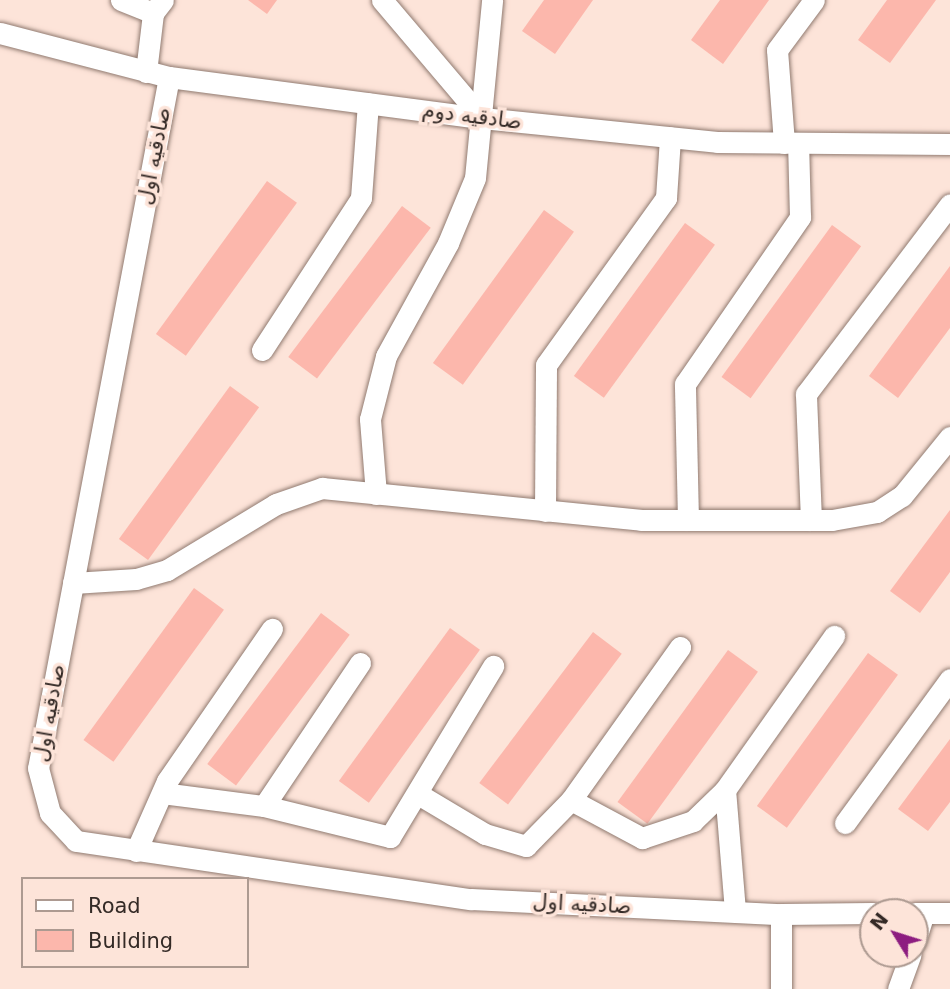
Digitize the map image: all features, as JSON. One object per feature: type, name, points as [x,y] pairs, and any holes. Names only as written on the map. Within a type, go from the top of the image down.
[{"type":"street","points":[[121,0],[158,7],[146,72]]},
{"type":"street","points":[[382,0],[482,118]]},
{"type":"street","points":[[376,494],[370,419],[386,356],[448,243],[475,178],[492,0]]},
{"type":"street","points":[[688,520],[685,384],[800,217],[777,50],[814,0]]},
{"type":"street","name":"صادقیه دوم","points":[[0,33],[169,77],[482,118],[670,137],[791,143],[950,144]]},
{"type":"street","name":"صادقیه اول","points":[[169,77],[38,768],[51,813],[76,841],[471,899],[781,914],[859,913]]},
{"type":"street","points":[[262,350],[360,198],[368,103]]},
{"type":"street","points":[[545,511],[546,365],[666,198],[670,137]]},
{"type":"street","points":[[811,520],[806,394],[950,204]]},
{"type":"street","points":[[73,583],[136,579],[167,570],[276,504],[321,488],[545,511],[688,520],[811,520],[877,512],[902,496],[950,437]]},
{"type":"street","points":[[136,851],[162,793],[272,629]]},
{"type":"street","points":[[571,800],[642,838],[693,821],[725,790],[834,636]]},
{"type":"street","points":[[418,794],[485,834],[526,846],[571,800],[680,648]]},
{"type":"street","points":[[264,806],[360,663]]},
{"type":"street","points":[[162,793],[264,806],[390,837],[493,666]]},
{"type":"street","points":[[845,823],[950,679]]},
{"type":"street","points":[[725,790],[734,911]]},
{"type":"street","points":[[929,913],[950,913]]},
{"type":"street","points":[[781,914],[781,989]]},
{"type":"street","points":[[898,989],[906,968]]},
{"type":"building","points":[[248,0],[277,0],[267,14]]},
{"type":"building","points":[[544,0],[593,0],[555,54],[522,31]]},
{"type":"building","points":[[720,0],[769,0],[723,64],[691,40]]},
{"type":"building","points":[[887,0],[936,0],[890,63],[858,40]]},
{"type":"building","points":[[267,181],[297,203],[186,356],[156,334]]},
{"type":"building","points":[[402,206],[431,228],[317,379],[288,357]]},
{"type":"building","points":[[544,210],[574,232],[463,385],[433,363]]},
{"type":"building","points":[[685,223],[715,245],[604,398],[574,376]]},
{"type":"building","points":[[832,225],[861,246],[751,398],[721,377]]},
{"type":"building","points":[[950,266],[950,328],[898,398],[869,376]]},
{"type":"building","points":[[230,386],[259,407],[148,560],[119,539]]},
{"type":"building","points":[[950,510],[950,572],[920,613],[890,591]]},
{"type":"building","points":[[194,588],[224,610],[113,762],[83,740]]},
{"type":"building","points":[[321,613],[350,635],[236,786],[207,764]]},
{"type":"building","points":[[450,628],[480,650],[369,803],[339,781]]},
{"type":"building","points":[[593,632],[622,654],[508,805],[479,783]]},
{"type":"building","points":[[728,650],[758,672],[647,824],[617,802]]},
{"type":"building","points":[[868,653],[898,675],[787,828],[757,806]]},
{"type":"building","points":[[950,739],[950,802],[928,831],[898,809]]}]
